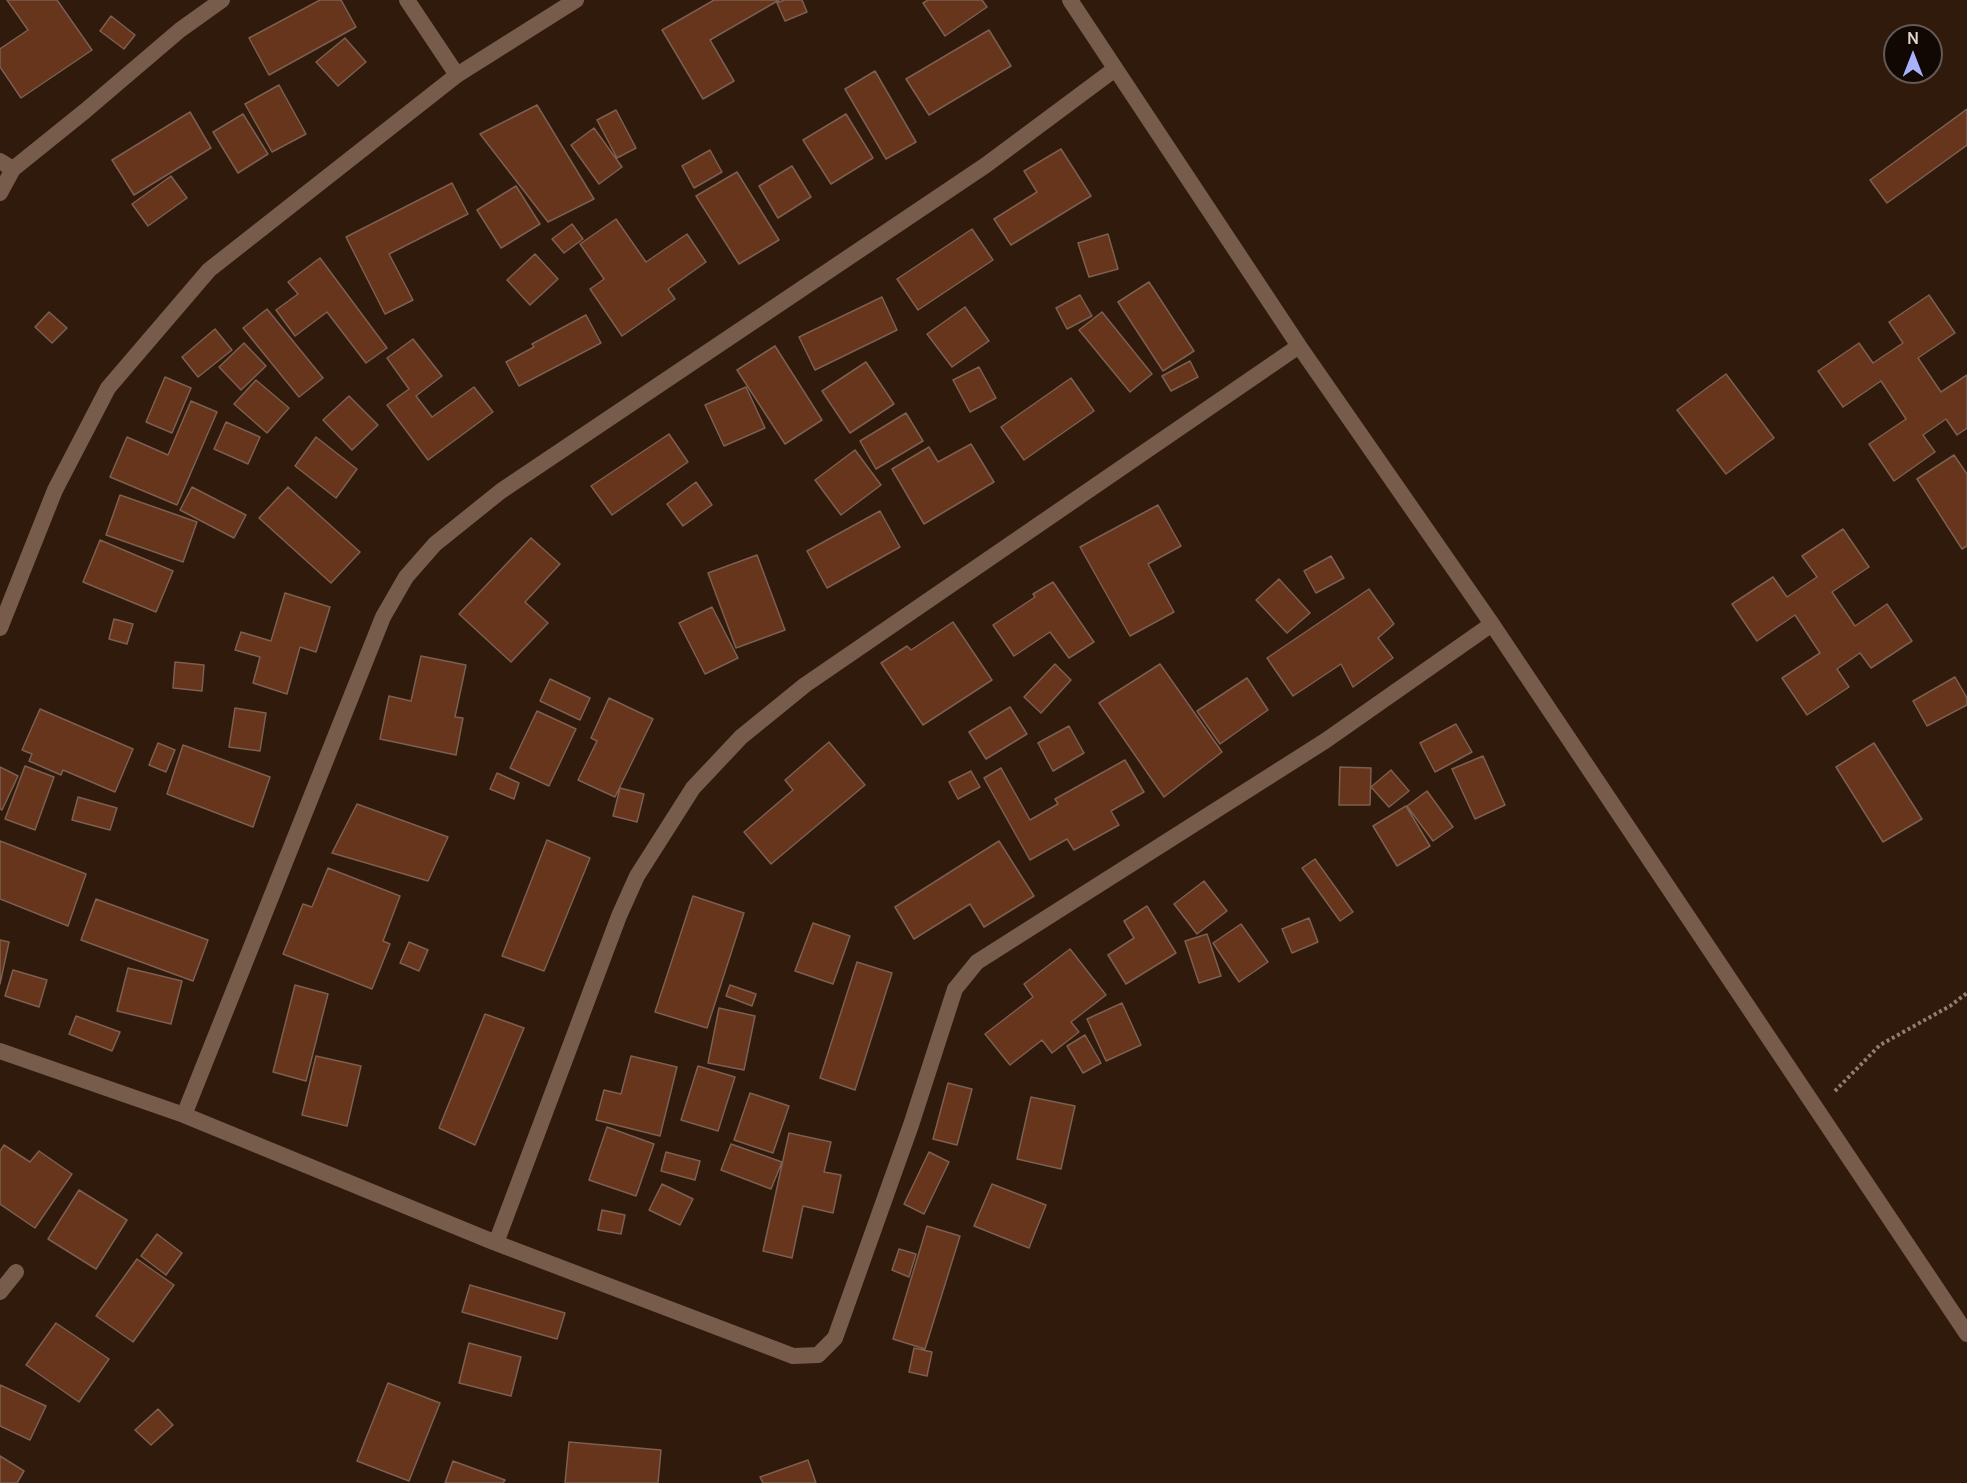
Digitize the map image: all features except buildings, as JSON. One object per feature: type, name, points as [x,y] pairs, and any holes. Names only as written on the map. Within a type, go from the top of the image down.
[{"type":"street","points":[[0,194],[7,165],[85,111],[180,30],[222,0]]},
{"type":"street","points":[[406,0],[457,75]]},
{"type":"street","points":[[0,628],[55,490],[108,388],[209,270],[457,75],[576,0]]},
{"type":"street","points":[[1070,0],[1299,346],[1492,624],[1967,1334]]},
{"type":"street","points":[[184,1115],[383,617],[406,577],[435,544],[501,491],[986,165],[1115,69]]},
{"type":"street","points":[[496,1243],[619,916],[637,876],[693,788],[741,737],[804,685],[1299,346]]},
{"type":"street","points":[[0,1051],[184,1115],[496,1243],[793,1356],[818,1355],[835,1338],[955,989],[977,962],[1325,741],[1492,624]]},
{"type":"street","points":[[0,1292],[16,1272]]},
{"type":"path","points":[[1817,1108],[1880,1045],[1950,1006],[1967,993]]}]
